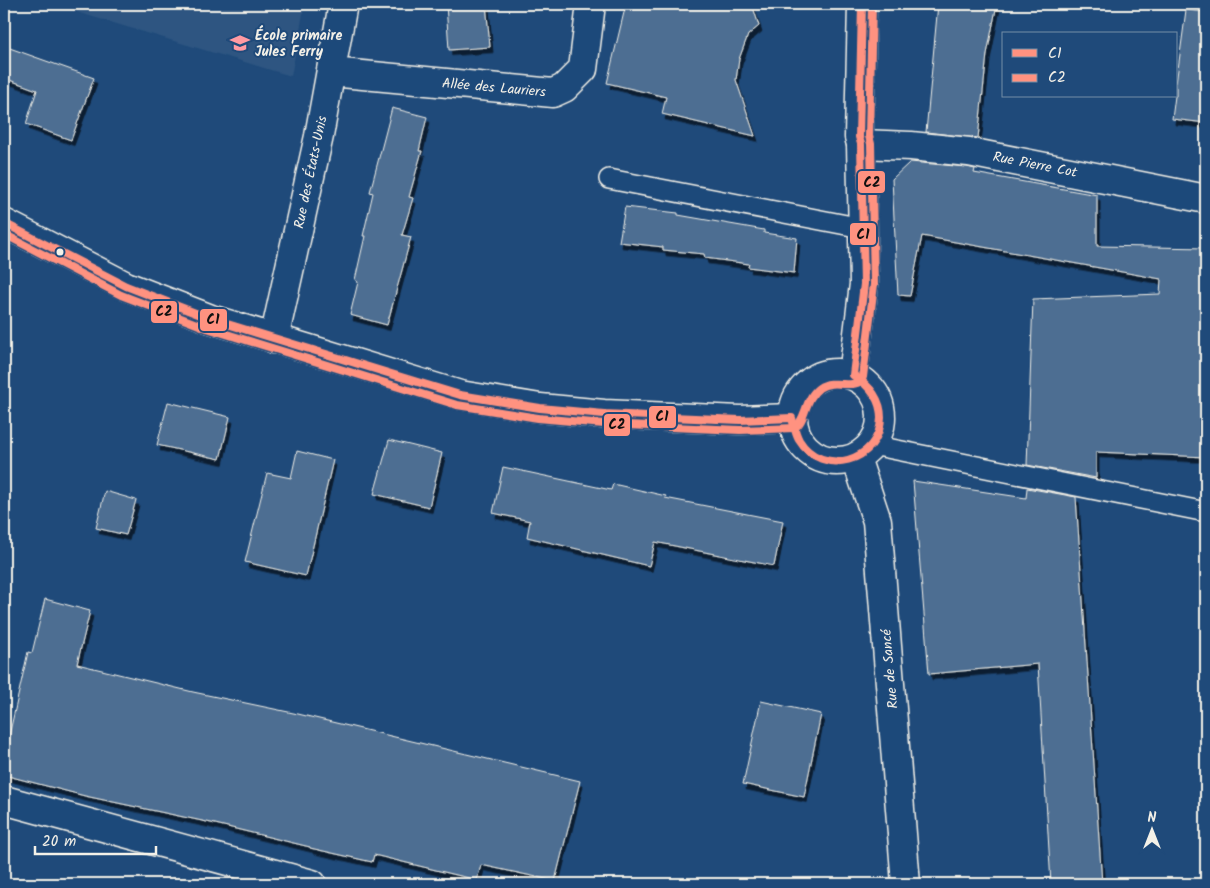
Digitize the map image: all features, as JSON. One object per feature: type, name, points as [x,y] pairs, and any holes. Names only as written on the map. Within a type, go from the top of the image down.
[{"type":"street","name":"Rue des États-Unis","points":[[274,339],[319,136],[343,4]]},
{"type":"street","name":"Allée des Lauriers","points":[[331,72],[553,92],[564,88],[583,69],[591,4]]},
{"type":"street","points":[[853,375],[864,284],[861,144],[859,137],[862,4]]},
{"type":"street","name":"Rue Pierre Cot","points":[[861,144],[911,146],[969,152],[1206,199]]},
{"type":"street","points":[[4,223],[126,286],[211,319],[460,395],[540,408],[604,414],[740,420],[792,418]]},
{"type":"street","points":[[844,373],[853,375],[873,390],[880,403],[882,418],[880,432],[864,452],[844,461],[831,461],[819,458],[808,451],[800,442],[792,418],[794,404],[800,392],[810,382],[822,375],[844,373]]},
{"type":"street","name":"Rue de Sancé","points":[[864,452],[877,521],[906,884]]},
{"type":"street","points":[[4,800],[312,884]]},
{"type":"lane","points":[[609,178],[862,228]]},
{"type":"lane","points":[[864,452],[1206,512]]},
{"type":"shaded area","name":"École primaire Jules Ferry","points":[[75,4],[305,4],[291,76],[73,11]]},
{"type":"building","points":[[446,4],[486,4],[490,47],[449,50]]},
{"type":"building","points":[[626,4],[752,4],[759,26],[748,35],[739,59],[736,80],[755,136],[662,114],[666,97],[607,83]]},
{"type":"building","points":[[938,4],[997,4],[987,54],[978,138],[926,132]]},
{"type":"building","points":[[1186,10],[1206,12],[1206,123],[1172,119],[1175,98],[1178,98],[1178,69]]},
{"type":"building","points":[[4,46],[94,78],[71,140],[26,124],[37,90],[4,78]]},
{"type":"building","points":[[392,108],[427,117],[419,151],[422,151],[409,197],[413,198],[402,235],[411,237],[387,325],[350,315],[358,282],[355,280],[365,236],[363,236],[373,193],[370,192]]},
{"type":"building","points":[[910,162],[967,167],[975,169],[974,173],[1097,195],[1097,246],[1206,248],[1206,342],[1202,388],[1206,388],[1206,457],[1096,452],[1096,478],[1027,465],[1033,299],[1160,294],[1161,279],[922,236],[910,296],[898,295],[892,179]]},
{"type":"building","points":[[625,207],[678,213],[678,215],[764,230],[764,233],[797,238],[794,273],[748,267],[749,264],[705,258],[704,254],[663,250],[663,247],[619,242]]},
{"type":"building","points":[[168,402],[230,417],[220,459],[157,445]]},
{"type":"building","points":[[389,440],[442,453],[429,507],[374,494]]},
{"type":"building","points":[[297,451],[333,460],[306,576],[245,562],[267,473],[291,478]]},
{"type":"building","points":[[503,467],[611,490],[613,484],[666,496],[665,498],[783,521],[774,566],[655,542],[649,566],[527,537],[530,521],[493,513]]},
{"type":"building","points":[[913,481],[1026,498],[1027,488],[1076,497],[1102,884],[1051,884],[1038,664],[929,674]]},
{"type":"building","points":[[105,491],[136,500],[126,535],[96,528]]},
{"type":"building","points":[[45,599],[90,611],[77,664],[580,781],[555,881],[481,865],[477,880],[374,855],[372,862],[207,822],[85,796],[4,775],[4,758],[28,652],[32,653]]},
{"type":"building","points":[[761,701],[821,714],[804,797],[743,784]]},
{"type":"transit line","name":"C1","points":[[4,223],[126,286],[211,319],[460,395],[540,408],[604,414],[740,420],[792,418],[799,440],[809,452],[821,459],[848,460],[861,454],[871,445],[878,433],[881,418],[879,404],[873,393],[853,375],[864,284],[861,144],[859,137],[862,4]]},
{"type":"transit line","name":"C2","points":[[4,234],[121,295],[207,328],[457,405],[538,418],[604,424],[740,430],[794,428],[801,421],[810,398],[819,388],[832,384],[855,384],[863,377],[874,284],[871,144],[869,136],[872,4]]},
{"type":"place","name":"École primaire Jules Ferry","points":[[240,43]]}]
